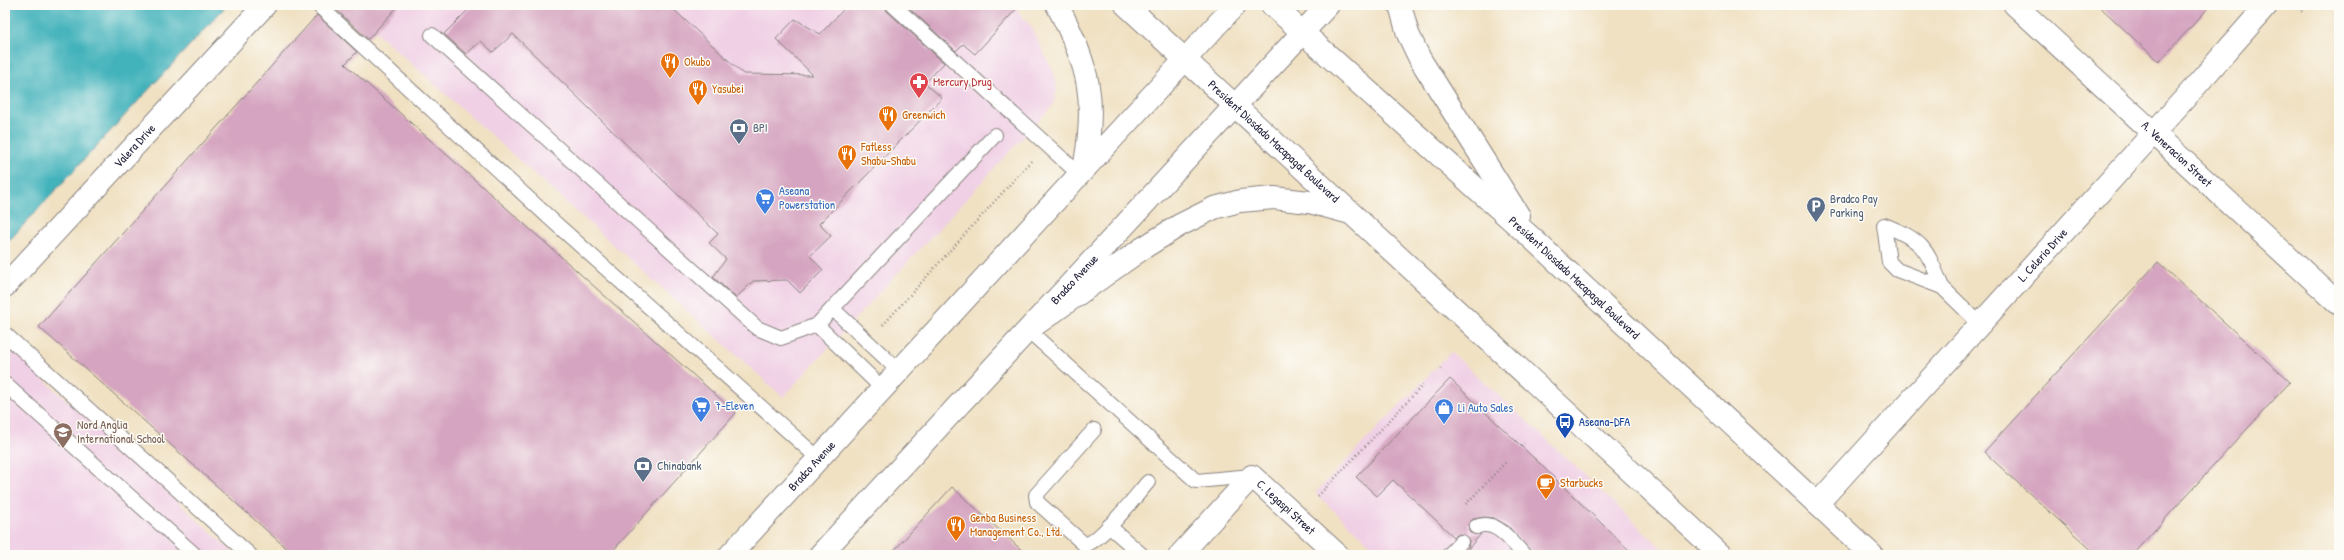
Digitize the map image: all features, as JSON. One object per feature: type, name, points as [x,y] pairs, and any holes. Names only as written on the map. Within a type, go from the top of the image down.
[{"type":"street","name":"Valera Drive","points":[[5,286],[265,5]]},
{"type":"street","points":[[1057,5],[1078,49],[1088,78],[1091,133],[1082,171]]},
{"type":"street","name":"President Diosdado Macapagal Boulevard","points":[[1126,5],[1721,555]]},
{"type":"street","name":"Bradco Avenue","points":[[730,555],[747,547],[818,458],[1235,5]]},
{"type":"street","name":"President Diosdado Macapagal Boulevard","points":[[1272,5],[1535,240],[1872,555]]},
{"type":"street","name":"Bradco Avenue","points":[[820,555],[1328,5]]},
{"type":"street","points":[[1400,5],[1408,34],[1420,59],[1481,158],[1535,240]]},
{"type":"street","name":"A. Veneracion Street","points":[[2015,5],[2153,134],[2339,304]]},
{"type":"street","name":"L. Celerio Drive","points":[[1817,504],[2153,134],[2267,5]]},
{"type":"street","points":[[1030,329],[1143,248],[1214,208],[1240,201],[1274,198],[1309,202],[1353,214]]},
{"type":"street","points":[[1180,555],[1252,476]]},
{"type":"street","name":"C. Legaspi Street","points":[[1252,476],[1338,555]]},
{"type":"lane","points":[[318,5],[554,222],[818,458]]},
{"type":"lane","points":[[893,5],[1047,145],[1082,171]]},
{"type":"lane","points":[[432,35],[757,328],[781,338],[817,325],[995,135]]},
{"type":"lane","points":[[1942,287],[1929,255],[1920,245],[1909,235],[1884,225],[1889,262],[1897,270],[1942,287],[1980,324]]},
{"type":"lane","points":[[833,309],[898,370]]},
{"type":"lane","points":[[817,325],[882,388]]},
{"type":"lane","points":[[1030,329],[1196,481],[1252,476]]},
{"type":"lane","points":[[5,334],[250,555]]},
{"type":"lane","points":[[5,384],[195,555]]},
{"type":"lane","points":[[1094,430],[1036,495],[1037,502],[1085,545],[1091,543],[1109,526],[1148,482]]},
{"type":"lane","points":[[1476,527],[1482,524],[1497,528],[1524,555]]},
{"type":"lane","points":[[1109,526],[1142,555]]},
{"type":"lane","points":[[1449,555],[1461,542]]},
{"type":"path","points":[[2294,5],[2304,14]]},
{"type":"path","points":[[867,341],[1047,145]]},
{"type":"path","points":[[1318,496],[1424,386]]},
{"type":"path","points":[[1521,446],[1524,443]]},
{"type":"path","points":[[1465,506],[1507,461]]},
{"type":"shaded area","name":"Aseana Powerstation","points":[[346,5],[1013,5],[1031,27],[1054,73],[1057,89],[1053,105],[783,397]]},
{"type":"shaded area","name":"Nord Anglia International School","points":[[5,344],[236,555],[5,555]]},
{"type":"shaded area","points":[[1451,352],[1543,436],[1669,555],[1382,555],[1315,493]]},
{"type":"water","points":[[5,5],[227,5],[5,245]]},
{"type":"building","points":[[331,5],[399,5],[368,39]]},
{"type":"building","points":[[473,5],[669,5],[743,74],[813,75],[776,39],[795,19],[820,34],[848,5],[885,5],[887,11],[944,63],[925,83],[942,98],[819,224],[831,236],[810,256],[823,270],[800,293],[787,280],[753,281],[736,298],[713,277],[726,259],[709,243],[718,234],[513,34],[493,52],[481,41],[466,54],[444,34]]},
{"type":"building","points":[[906,5],[1020,5],[975,54],[963,44],[956,51]]},
{"type":"building","points":[[2098,5],[2211,5],[2159,62]]},
{"type":"building","points":[[317,15],[357,52],[345,64],[736,413],[609,555],[294,555],[39,327]]},
{"type":"building","points":[[2158,262],[2290,382],[2132,555],[2097,555],[1984,452]]},
{"type":"building","points":[[1450,379],[1634,555],[1533,555],[1508,526],[1494,518],[1484,517],[1473,519],[1468,524],[1470,533],[1481,534],[1468,549],[1469,540],[1466,536],[1459,534],[1454,537],[1393,480],[1377,496],[1356,477]]},
{"type":"building","points":[[952,487],[1027,555],[890,555]]},
{"type":"place","name":"Okubo","points":[[670,79]]},
{"type":"place","name":"Mercury Drug","points":[[919,99]]},
{"type":"place","name":"Yasubei","points":[[698,106]]},
{"type":"place","name":"Greenwich","points":[[888,132]]},
{"type":"place","name":"BPI","points":[[739,145]]},
{"type":"place","name":"Fatless Shabu-Shabu","points":[[847,171]]},
{"type":"place","name":"Aseana Powerstation","points":[[765,215]]},
{"type":"place","name":"Bradco Pay Parking","points":[[1816,223]]},
{"type":"place","name":"7-Eleven","points":[[701,423]]},
{"type":"place","name":"Li Auto Sales","points":[[1444,425]]},
{"type":"place","name":"Aseana-DFA","points":[[1565,439]]},
{"type":"place","name":"Nord Anglia International School","points":[[63,449]]},
{"type":"place","name":"Chinabank","points":[[643,483]]},
{"type":"place","name":"Starbucks","points":[[1546,500]]},
{"type":"place","name":"Genba Business Management Co., Ltd.","points":[[956,542]]}]
